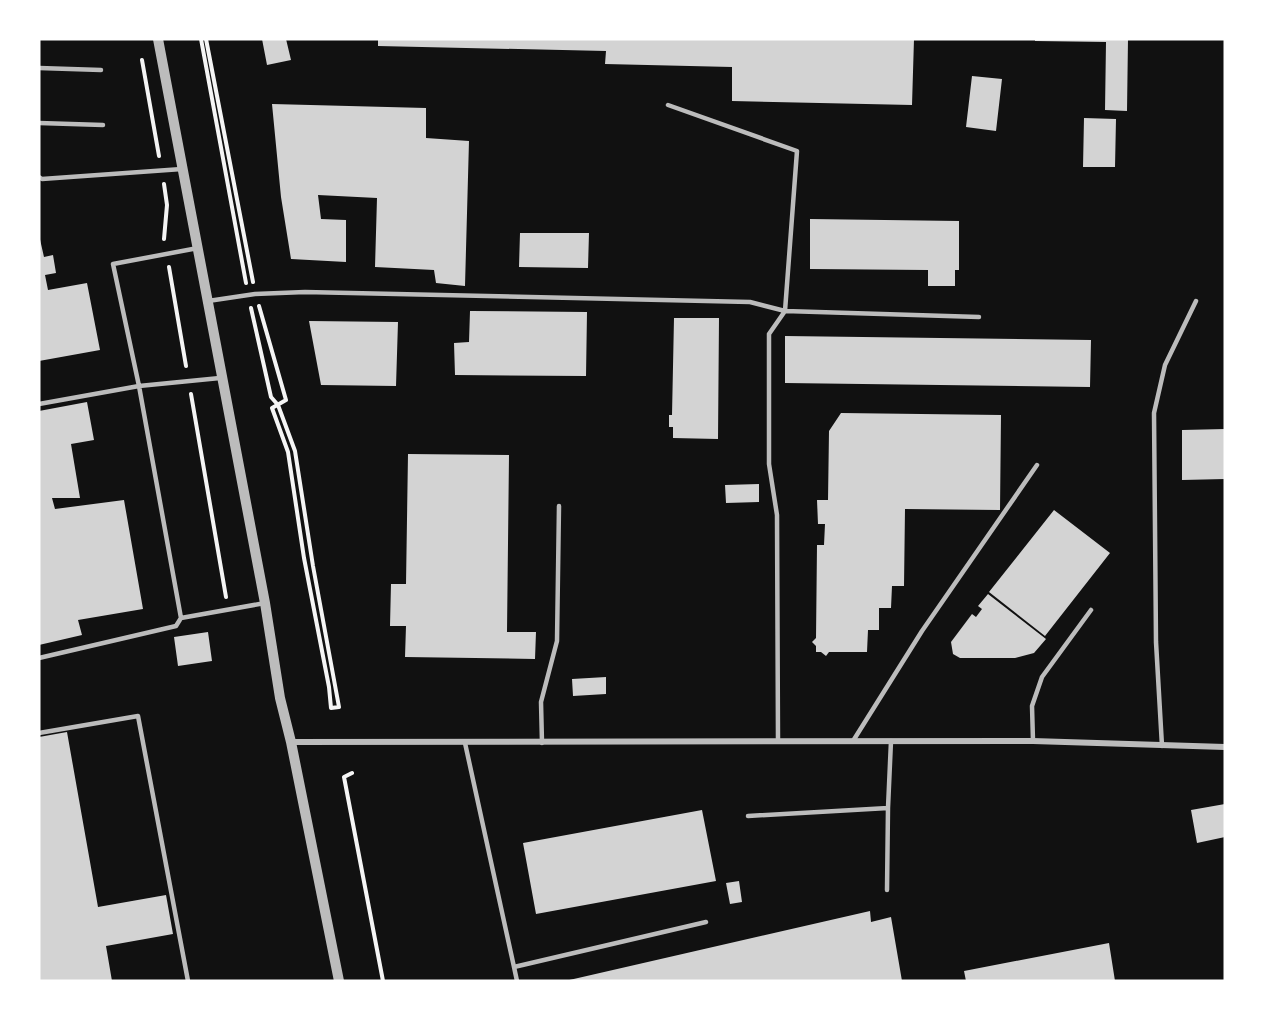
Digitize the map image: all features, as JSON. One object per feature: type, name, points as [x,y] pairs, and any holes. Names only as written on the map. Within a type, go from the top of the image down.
[{"type":"street","points":[[158,39],[265,603],[280,698],[339,981]]},
{"type":"street","points":[[291,742],[1033,741],[1225,747]]},
{"type":"lane","points":[[39,68],[101,70]]},
{"type":"lane","points":[[668,105],[797,151],[785,311],[769,334],[769,464],[777,515],[778,741]]},
{"type":"lane","points":[[39,123],[104,125]]},
{"type":"lane","points":[[39,177],[42,179],[184,169]]},
{"type":"lane","points":[[39,658],[176,626],[181,618],[139,386],[113,264],[198,249]]},
{"type":"lane","points":[[208,302],[248,294],[305,292],[750,302],[785,311],[979,317]]},
{"type":"lane","points":[[1162,746],[1156,642],[1154,413],[1165,365],[1196,301]]},
{"type":"lane","points":[[39,404],[139,386],[223,377]]},
{"type":"lane","points":[[853,741],[922,631],[1037,465]]},
{"type":"lane","points":[[542,743],[541,702],[557,641],[559,506]]},
{"type":"lane","points":[[181,618],[265,603]]},
{"type":"lane","points":[[1033,741],[1032,706],[1042,677],[1091,610]]},
{"type":"lane","points":[[39,733],[138,716],[188,981]]},
{"type":"lane","points":[[887,890],[891,741]]},
{"type":"lane","points":[[465,743],[517,981]]},
{"type":"lane","points":[[748,816],[888,808]]},
{"type":"lane","points":[[514,968],[705,922]]},
{"type":"path","points":[[201,39],[248,294],[271,397],[278,405],[295,451],[339,707],[331,708],[288,452],[272,408],[278,405],[286,400],[255,294],[206,39]]},
{"type":"path","points":[[140,50],[167,204],[164,235],[166,254],[226,589],[227,609]]},
{"type":"path","points":[[352,773],[344,777],[383,981]]},
{"type":"building","points":[[262,39],[286,39],[291,60],[267,65]]},
{"type":"building","points":[[378,39],[914,39],[912,105],[732,101],[732,67],[605,64],[606,51],[378,46]]},
{"type":"building","points":[[1035,39],[1128,39],[1127,111],[1105,110],[1106,42],[1035,41]]},
{"type":"building","points":[[972,76],[1002,79],[996,131],[966,127]]},
{"type":"building","points":[[272,104],[426,108],[426,138],[469,141],[465,286],[436,283],[434,270],[375,267],[377,198],[318,195],[321,219],[346,220],[346,262],[291,259],[281,197]]},
{"type":"building","points":[[1084,118],[1116,119],[1115,167],[1083,167]]},
{"type":"building","points":[[810,219],[959,221],[959,270],[955,270],[955,286],[928,286],[928,270],[810,269]]},
{"type":"building","points":[[520,233],[589,233],[588,268],[519,267]]},
{"type":"building","points":[[39,235],[44,257],[53,255],[56,273],[45,275],[48,290],[87,283],[100,350],[39,361]]},
{"type":"building","points":[[470,311],[587,312],[586,376],[455,375],[454,343],[469,342]]},
{"type":"building","points":[[674,318],[719,318],[718,439],[673,438],[673,427],[669,427],[669,415],[672,415]]},
{"type":"building","points":[[309,321],[398,322],[396,386],[321,385]]},
{"type":"building","points":[[785,336],[1091,340],[1090,387],[785,383]]},
{"type":"building","points":[[87,402],[94,440],[71,444],[80,498],[52,498],[55,509],[124,500],[143,609],[78,620],[82,635],[39,645],[39,411]]},
{"type":"building","points":[[841,413],[1001,415],[1000,510],[905,509],[904,586],[892,586],[891,608],[879,608],[879,630],[868,630],[867,652],[829,652],[826,656],[821,652],[816,652],[816,646],[812,642],[816,638],[817,545],[824,545],[825,524],[818,524],[817,500],[828,500],[829,431]]},
{"type":"building","points":[[1225,429],[1225,479],[1182,480],[1182,430]]},
{"type":"building","points":[[408,454],[509,455],[507,632],[536,632],[535,659],[405,657],[406,626],[390,626],[391,584],[406,584]]},
{"type":"building","points":[[759,484],[759,502],[726,503],[725,485]]},
{"type":"building","points":[[1054,510],[1110,553],[1045,636],[989,592]]},
{"type":"building","points":[[988,594],[1046,639],[1034,653],[1015,658],[960,658],[953,654],[951,642],[972,614],[976,617],[982,609],[978,606]]},
{"type":"building","points":[[208,632],[212,661],[178,666],[174,637]]},
{"type":"building","points":[[606,677],[606,694],[573,696],[572,679]]},
{"type":"building","points":[[67,732],[98,907],[166,895],[173,934],[106,946],[112,981],[39,981],[39,737]]},
{"type":"building","points":[[1225,804],[1225,837],[1197,843],[1191,810]]},
{"type":"building","points":[[702,810],[716,881],[536,914],[523,843]]},
{"type":"building","points":[[739,881],[742,902],[730,904],[726,883]]},
{"type":"building","points":[[870,911],[871,922],[891,917],[902,981],[565,981]]},
{"type":"building","points":[[1109,943],[1115,981],[966,981],[964,971]]}]
